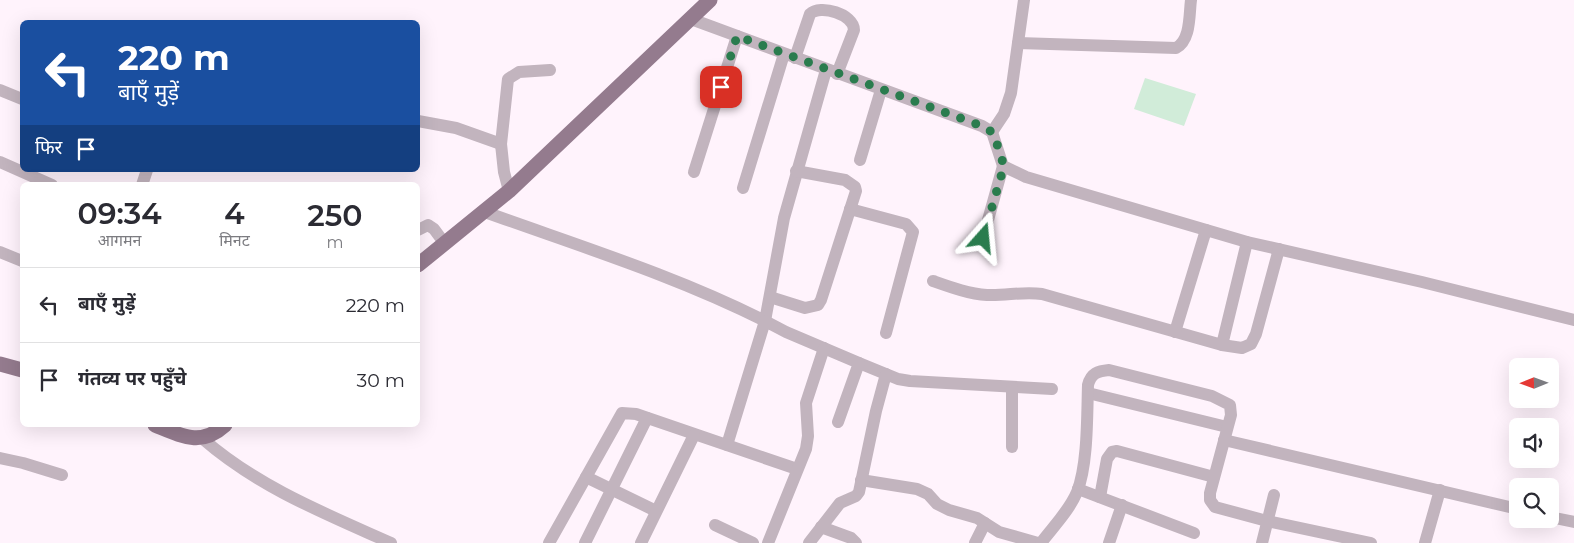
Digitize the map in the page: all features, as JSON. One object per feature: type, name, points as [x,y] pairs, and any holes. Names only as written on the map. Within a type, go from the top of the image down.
[{"type":"main road","points":[[420,263],[509,191],[710,0]]},
{"type":"main road","points":[[0,364],[20,369]]},
{"type":"main road","points":[[160,427],[183,437],[203,439],[222,427]]},
{"type":"street","points":[[992,132],[1004,114],[1011,94],[1024,0]]},
{"type":"street","points":[[1018,43],[1176,48],[1181,45],[1186,36],[1191,0]]},
{"type":"street","points":[[727,445],[765,321],[784,218],[796,171],[832,72],[854,30],[854,24],[850,19],[823,9],[814,10],[810,14],[789,56],[743,188]]},
{"type":"street","points":[[691,19],[982,126],[992,132],[1004,166],[983,238]]},
{"type":"street","points":[[694,172],[737,36]]},
{"type":"street","points":[[509,191],[504,172],[501,144],[508,79],[519,72],[550,70]]},
{"type":"street","points":[[0,90],[20,98]]},
{"type":"street","points":[[860,160],[881,90]]},
{"type":"street","points":[[420,121],[456,128],[501,144]]},
{"type":"street","points":[[0,162],[20,171]]},
{"type":"street","points":[[1004,166],[1026,177],[1247,242],[1574,320]]},
{"type":"street","points":[[770,297],[805,308],[818,305],[856,191],[851,183],[796,171]]},
{"type":"street","points":[[23,172],[45,182]]},
{"type":"street","points":[[850,209],[906,224],[913,232],[886,333]]},
{"type":"street","points":[[485,212],[666,277],[745,310],[786,332],[898,379],[1052,388]]},
{"type":"street","points":[[420,229],[428,225],[434,229],[445,244]]},
{"type":"street","points":[[1175,332],[1206,230]]},
{"type":"street","points":[[1222,345],[1247,242]]},
{"type":"street","points":[[933,282],[982,294],[1001,295],[1028,292],[1042,294],[1222,345],[1242,348],[1251,344],[1256,334],[1279,249]]},
{"type":"street","points":[[0,252],[20,260]]},
{"type":"street","points":[[768,543],[807,441],[806,403],[824,348]]},
{"type":"street","points":[[838,422],[859,363]]},
{"type":"street","points":[[861,480],[917,489],[928,494],[937,504],[949,510],[977,518],[999,532],[1039,543],[1060,518],[1078,489],[1083,469],[1090,377],[1099,371],[1109,370],[1212,396],[1230,405],[1228,427],[1214,477],[1210,500],[1215,507],[1267,522],[1371,543]]},
{"type":"street","points":[[810,543],[840,503],[856,496],[859,492],[886,374]]},
{"type":"street","points":[[1012,387],[1012,447]]},
{"type":"street","points":[[1088,393],[1228,427]]},
{"type":"street","points":[[555,541],[586,477],[622,413],[636,414],[797,469]]},
{"type":"street","points":[[585,543],[647,418]]},
{"type":"street","points":[[641,543],[694,435]]},
{"type":"street","points":[[203,439],[234,464],[277,490],[391,543]]},
{"type":"street","points":[[1224,440],[1509,507]]},
{"type":"street","points":[[1100,497],[1107,459],[1112,452],[1118,451],[1214,477]]},
{"type":"street","points":[[0,458],[62,475]]},
{"type":"street","points":[[586,477],[656,511]]},
{"type":"street","points":[[1078,489],[1194,533]]},
{"type":"street","points":[[1425,543],[1440,490]]},
{"type":"street","points":[[1262,543],[1274,495]]},
{"type":"street","points":[[1109,543],[1122,505]]},
{"type":"street","points":[[1559,519],[1574,522]]},
{"type":"street","points":[[975,543],[985,523]]},
{"type":"street","points":[[715,525],[752,543]]},
{"type":"street","points":[[821,527],[851,538],[856,543]]},
{"type":"green space","points":[[1145,78],[1196,94],[1184,126],[1134,109]]},
{"type":"route","points":[[721,87],[737,36],[982,126],[992,132],[1004,166],[983,238]]}]
